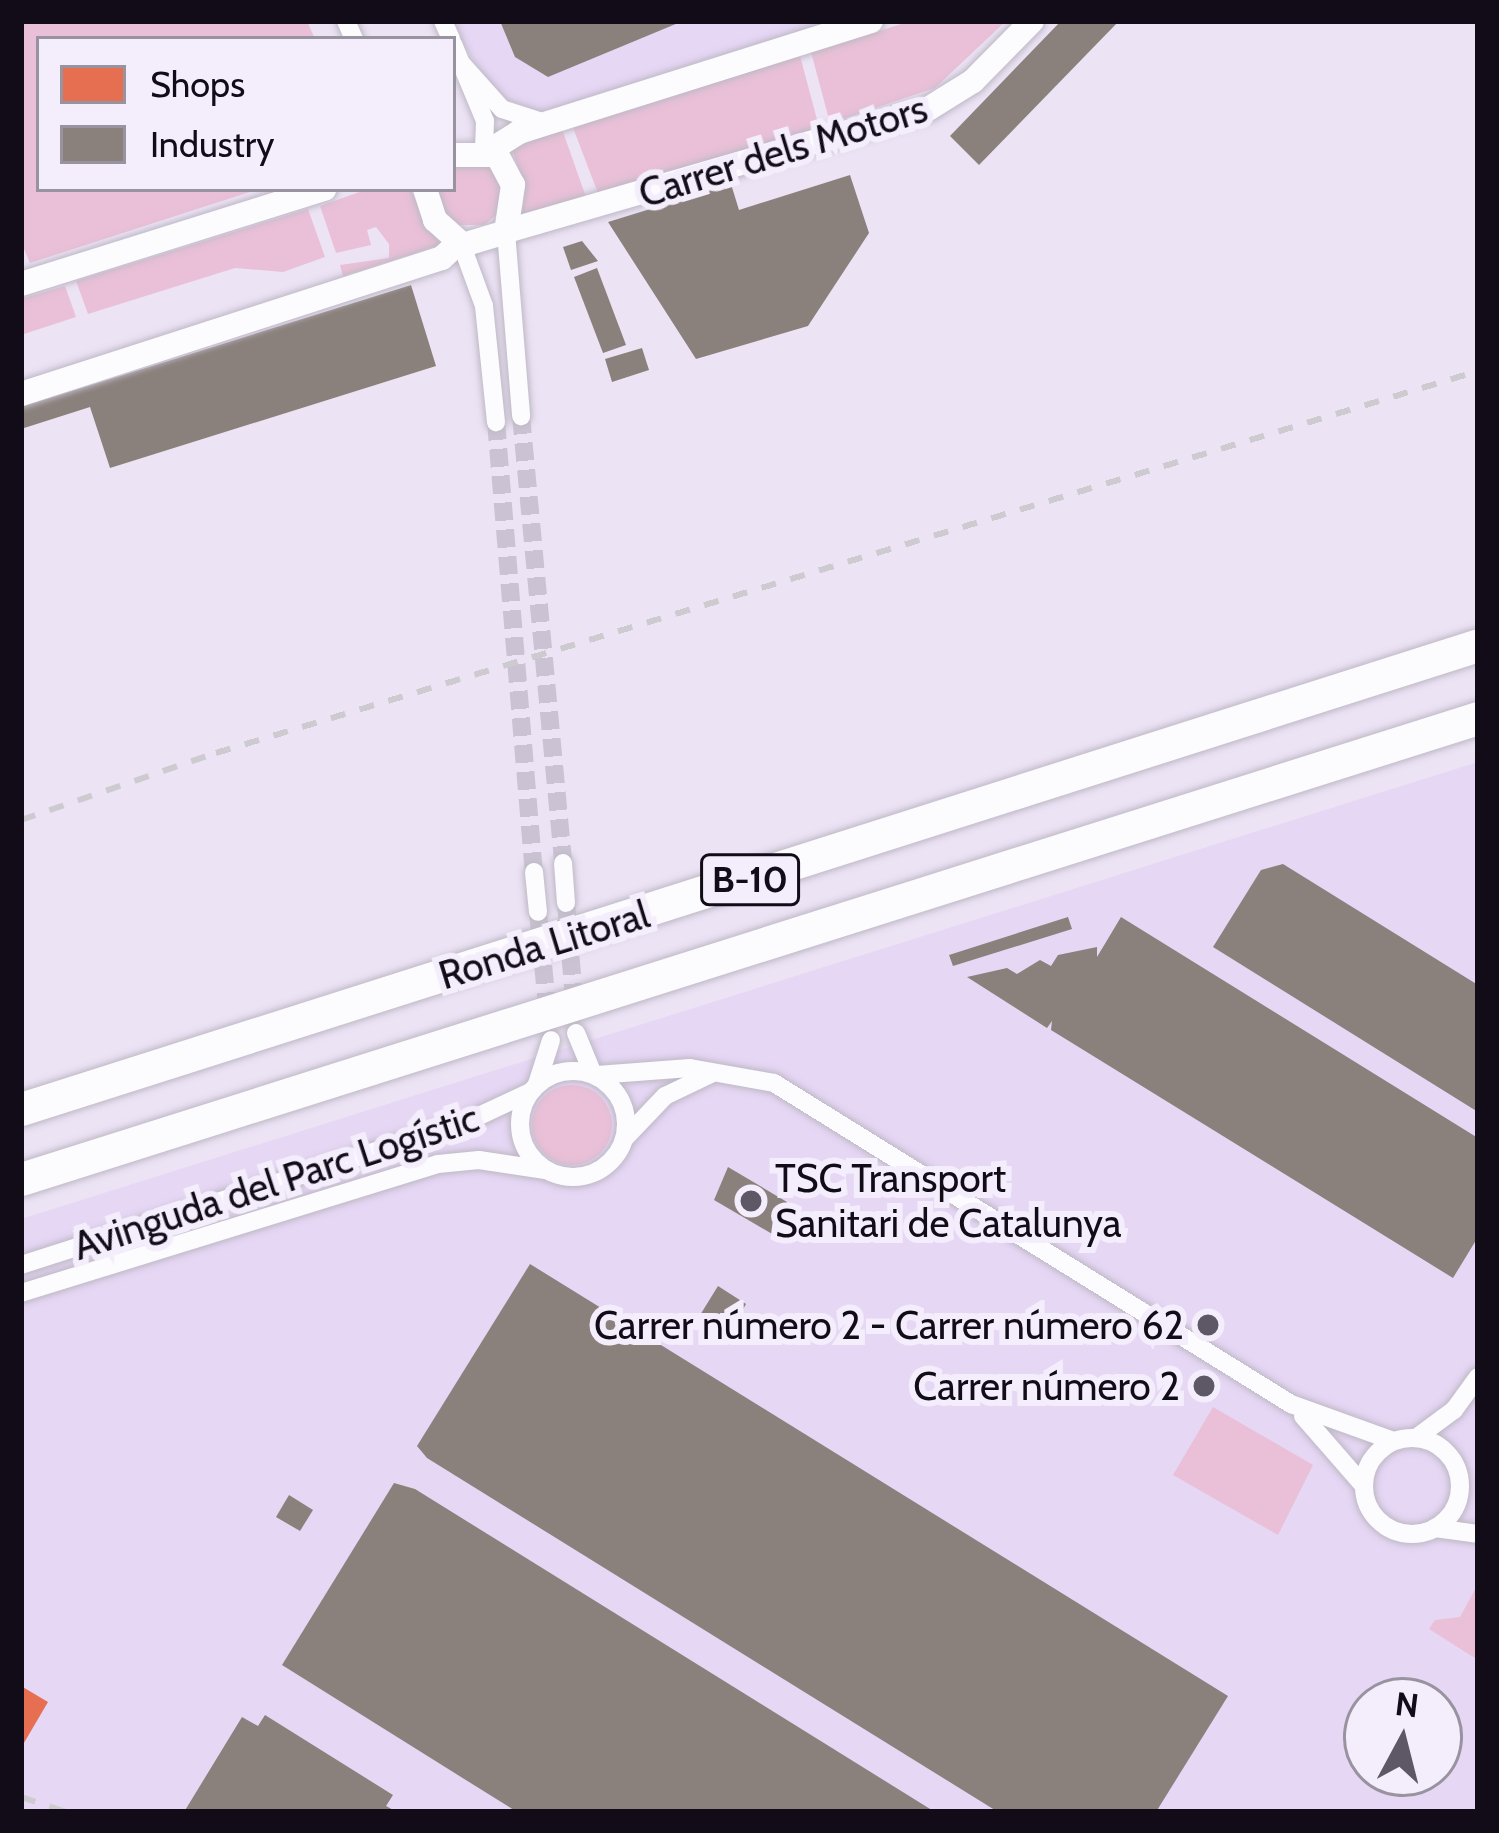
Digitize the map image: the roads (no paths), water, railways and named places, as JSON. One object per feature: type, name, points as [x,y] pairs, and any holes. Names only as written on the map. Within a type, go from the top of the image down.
[{"type":"highway","name":"Ronda Litoral","points":[[21,1109],[1478,645]]},
{"type":"highway","name":"Ronda Litoral","points":[[21,1179],[1478,718]]},
{"type":"street","points":[[456,155],[487,150],[551,122],[871,21]]},
{"type":"street","name":"Carrer dels Motors","points":[[460,242],[488,243],[506,231],[928,109],[973,81],[1032,21]]},
{"type":"street","points":[[456,49],[502,109],[551,122]]},
{"type":"street","points":[[456,50],[485,121],[487,150],[513,185],[506,231],[520,416]]},
{"type":"street","points":[[21,284],[315,192]]},
{"type":"street","points":[[426,192],[436,220],[460,242],[484,306],[496,422]]},
{"type":"street","points":[[21,394],[442,258],[460,242]]},
{"type":"street","points":[[562,862],[566,903]]},
{"type":"street","points":[[534,872],[538,912]]},
{"type":"street","points":[[577,1033],[595,1075],[623,1106],[624,1139]]},
{"type":"street","points":[[551,1040],[533,1089],[522,1142],[545,1170],[591,1174],[664,1096],[722,1070]]},
{"type":"street","points":[[533,1089],[572,1070],[595,1075],[722,1070],[774,1083],[1291,1404],[1343,1454],[1364,1486],[1371,1512],[1388,1528],[1410,1534],[1436,1528],[1478,1534]]},
{"type":"street","name":"Avinguda del Parc Logístic","points":[[21,1265],[464,1123],[533,1089]]},
{"type":"street","name":"Avinguda del Parc Logístic","points":[[21,1293],[438,1164],[479,1160],[545,1170]]},
{"type":"street","points":[[1291,1404],[1394,1441],[1416,1438],[1454,1411],[1478,1378]]},
{"type":"street","points":[[1416,1438],[1445,1450],[1478,1503]]},
{"type":"street","points":[[1364,1486],[1372,1458],[1394,1441]]},
{"type":"street","points":[[1436,1528],[1456,1506],[1459,1477]]},
{"type":"tunnel","points":[[521,416],[563,863]]},
{"type":"tunnel","points":[[496,422],[534,872]]},
{"type":"tunnel","points":[[566,903],[575,1010]]},
{"type":"tunnel","points":[[538,912],[548,1015]]},
{"type":"railway","points":[[21,820],[216,753],[1478,371]]},
{"type":"railway","points":[[21,1797],[66,1812]]},
{"type":"place","name":"TSC Transport Sanitari de Catalunya","points":[[751,1201]]},
{"type":"place","name":"Carrer número 2 - Carrer número 62","points":[[1208,1325]]},
{"type":"place","name":"Carrer número 2","points":[[1204,1386]]}]
